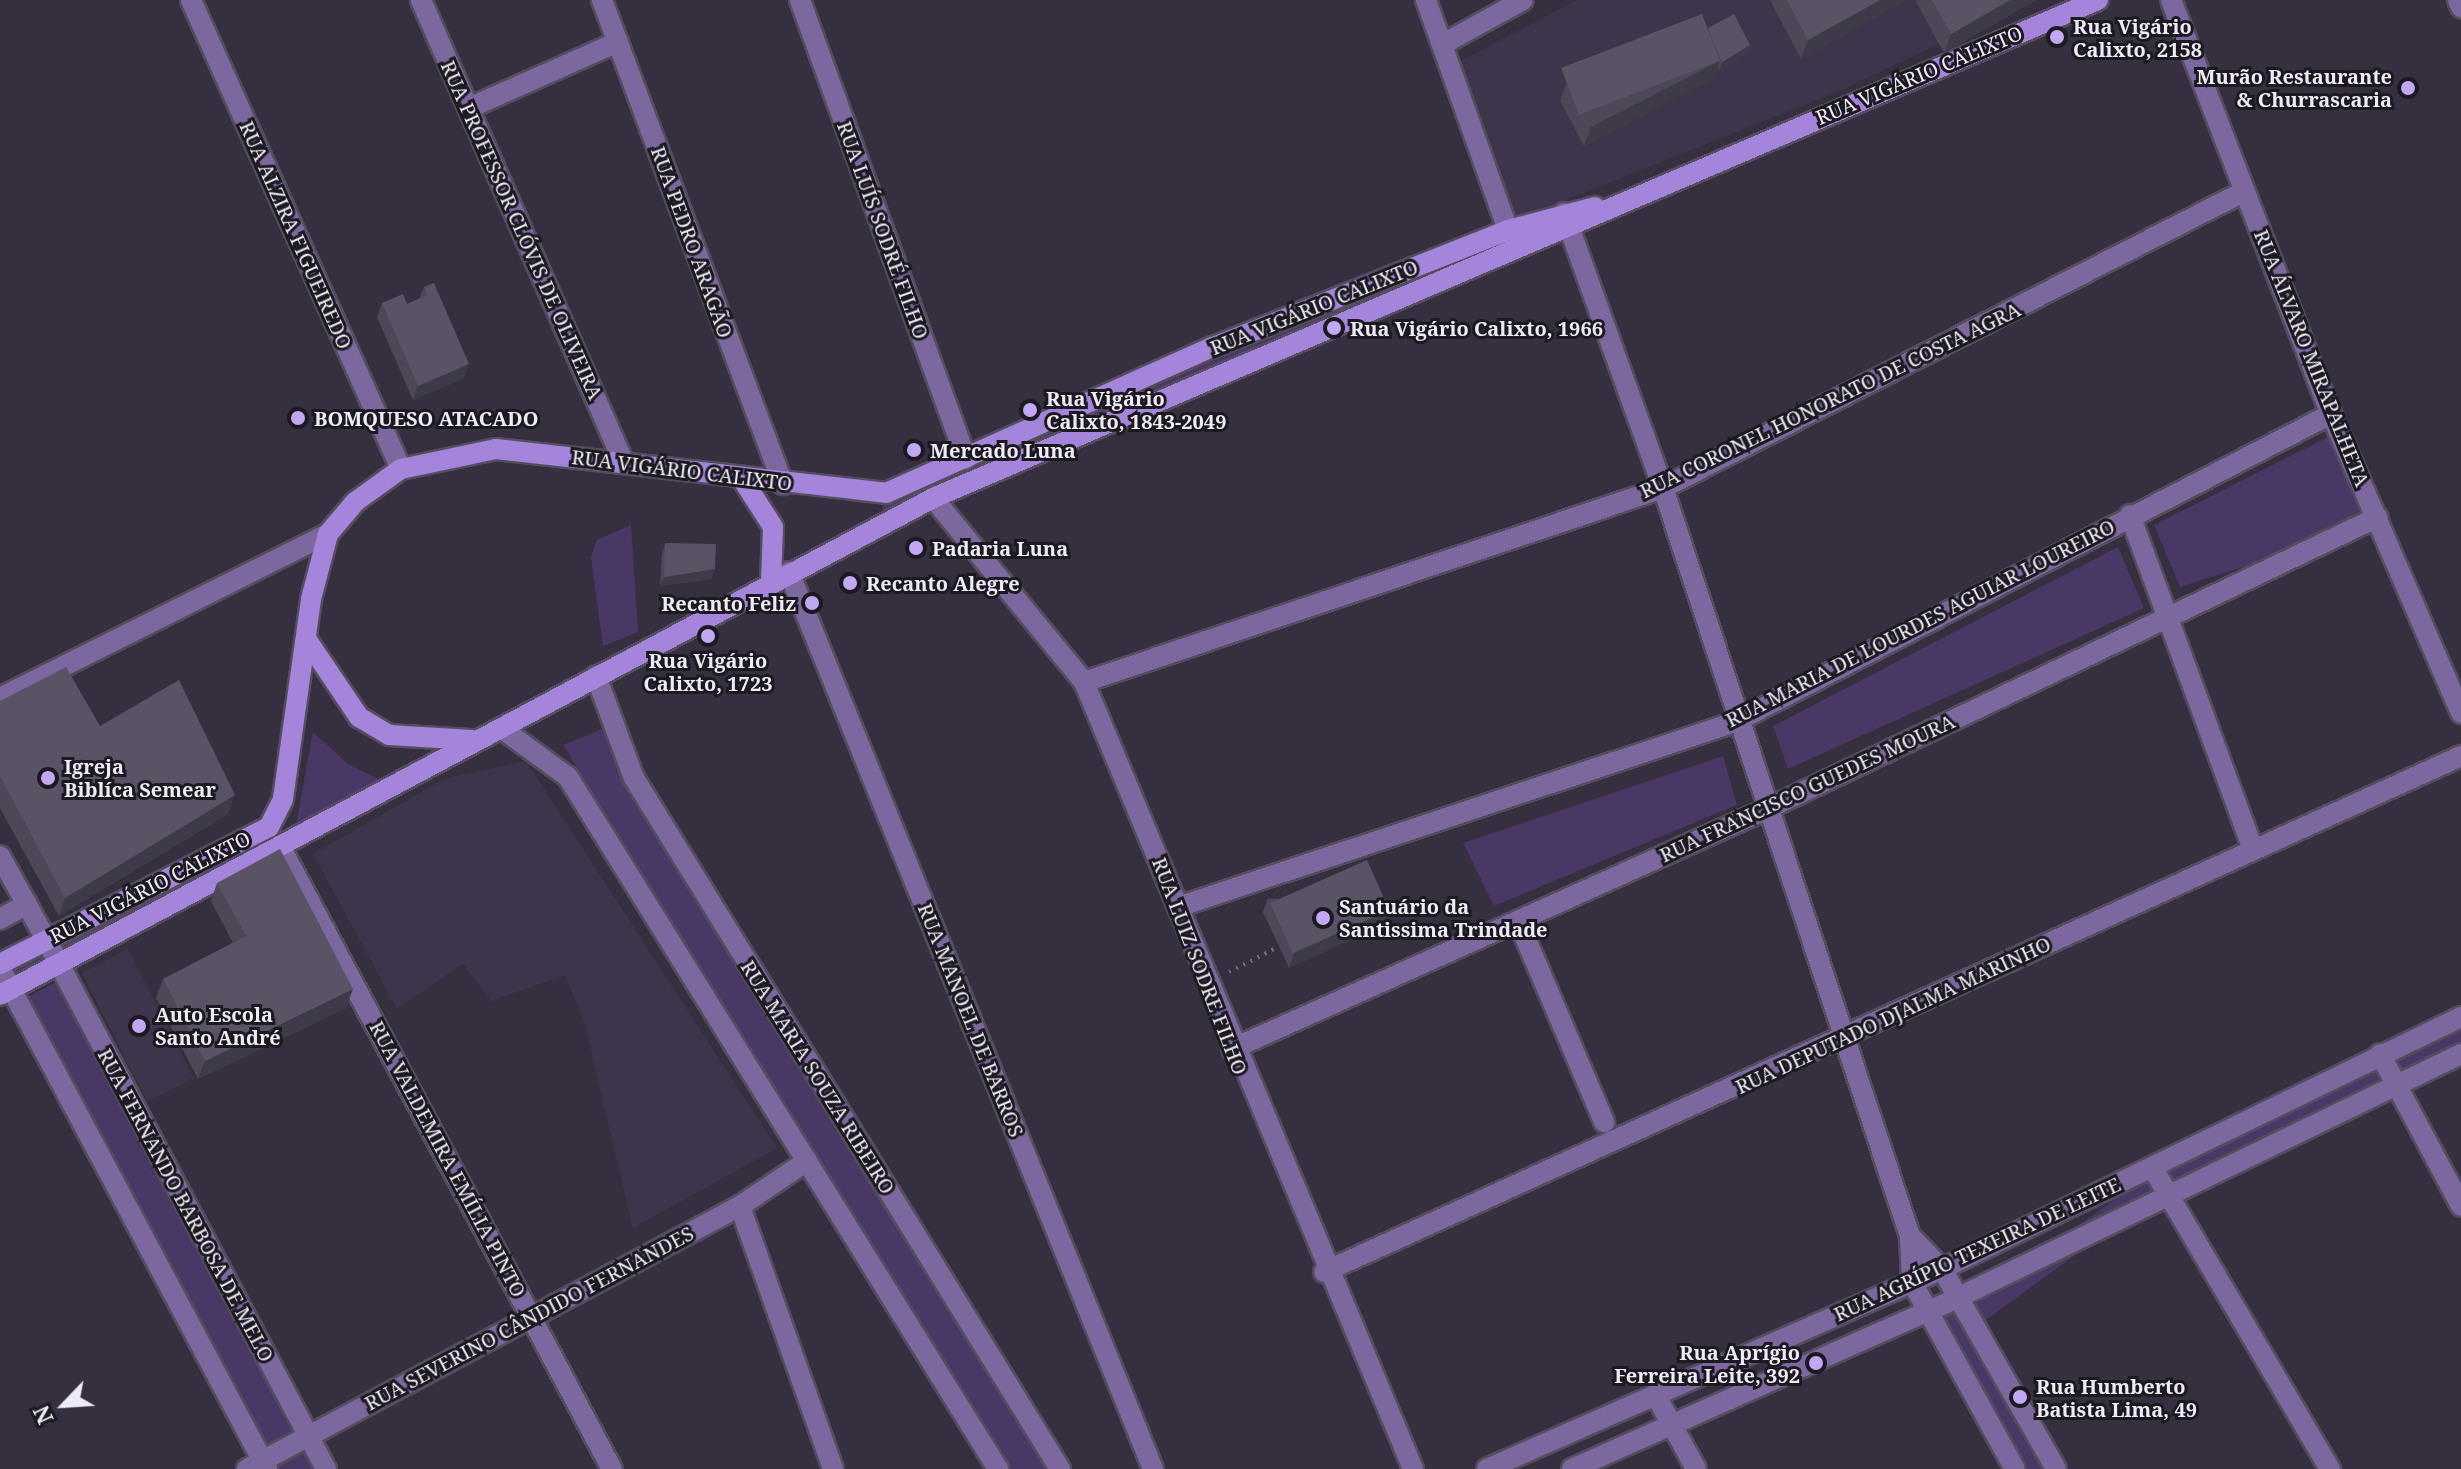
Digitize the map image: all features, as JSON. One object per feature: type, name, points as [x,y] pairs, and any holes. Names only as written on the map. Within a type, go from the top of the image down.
[{"type":"main road","name":"RUA VIGÁRIO CALIXTO","points":[[0,966],[269,827],[283,799],[307,640],[328,534],[355,502],[401,469],[496,449],[623,461],[783,484],[886,493],[1213,347],[1508,230],[1567,219],[1608,205],[2098,0]]},
{"type":"main road","name":"RUA VIGÁRIO CALIXTO","points":[[7,991],[282,850],[780,576],[933,498],[1514,250],[1567,219]]},
{"type":"main road","points":[[741,477],[773,527],[780,576]]},
{"type":"main road","points":[[307,640],[329,682],[379,729],[427,742],[479,739]]},
{"type":"street","name":"RUA ALZIRA FIGUEIREDO","points":[[191,0],[401,469]]},
{"type":"street","name":"RUA PROFESSOR CLÓVIS DE OLIVEIRA","points":[[421,0],[623,461]]},
{"type":"street","name":"RUA PEDRO ARAGÃO","points":[[602,0],[783,484]]},
{"type":"street","name":"RUA LUÍS SODRÉ FILHO","points":[[800,0],[966,459]]},
{"type":"street","points":[[1426,0],[1514,250]]},
{"type":"street","points":[[1443,44],[1523,0]]},
{"type":"street","name":"RUA ÁLVARO MIRAPALHETA","points":[[2171,0],[2331,414],[2461,713]]},
{"type":"street","points":[[2458,0],[2461,7]]},
{"type":"street","points":[[469,108],[618,42]]},
{"type":"street","name":"RUA CORONEL HONORATO DE COSTA AGRA","points":[[1084,682],[1663,488],[2243,192]]},
{"type":"street","points":[[1567,219],[1663,488],[1735,722],[1910,1236],[1912,1282],[1925,1311],[2015,1469]]},
{"type":"street","name":"RUA MARIA DE LOURDES AGUIAR LOUREIRO","points":[[1178,907],[1735,722],[2130,515],[2331,414]]},
{"type":"street","name":"RUA LUIZ SODRE FILHO","points":[[933,498],[1084,682],[1324,1272],[1413,1469]]},
{"type":"street","points":[[2130,515],[2253,850]]},
{"type":"street","name":"RUA FRANCISCO GUEDES MOURA","points":[[1232,1049],[1765,810],[2378,517]]},
{"type":"street","points":[[0,698],[328,534]]},
{"type":"street","name":"RUA MANOEL DE BARROS","points":[[780,576],[1153,1469]]},
{"type":"street","name":"RUA MARIA SOUZA RIBEIRO","points":[[596,676],[634,778],[1060,1469]]},
{"type":"street","points":[[501,728],[568,777],[998,1469]]},
{"type":"street","name":"RUA DEPUTADO DJALMA MARINHO","points":[[1324,1272],[2461,756]]},
{"type":"street","name":"RUA VALDEMIRA EMÍLIA PINTO","points":[[282,850],[612,1469]]},
{"type":"street","name":"RUA FERNANDO BARBOSA DE MELO","points":[[0,856],[326,1469]]},
{"type":"street","points":[[0,919],[27,904]]},
{"type":"street","points":[[1518,921],[1604,1122]]},
{"type":"street","points":[[0,966],[7,991],[259,1466]]},
{"type":"street","name":"RUA AGRÍPIO TEXEIRA DE LEITE","points":[[1487,1469],[1942,1269],[2461,1017]]},
{"type":"street","points":[[2380,1054],[2393,1085],[2461,1206]]},
{"type":"street","name":"RUA AGRÍPIO TEXEIRA DE LEITE","points":[[1572,1469],[1957,1298],[2461,1054]]},
{"type":"street","name":"RUA SEVERINO CÂNDIDO FERNANDES","points":[[259,1466],[530,1315],[740,1206],[807,1161]]},
{"type":"street","points":[[2152,1167],[2330,1469]]},
{"type":"street","points":[[740,1206],[833,1469]]},
{"type":"street","points":[[1910,1236],[1942,1269],[2056,1469]]},
{"type":"street","points":[[1655,1394],[1696,1469]]},
{"type":"path","points":[[1206,985],[1278,947]]},
{"type":"shaded area","points":[[1577,0],[2032,0],[1844,89],[1511,222],[1455,64]]},
{"type":"shaded area","points":[[1591,210],[884,517],[882,500],[1348,296]]},
{"type":"shaded area","points":[[2330,436],[2363,515],[2259,562],[2180,587],[2154,525]]},
{"type":"shaded area","points":[[631,525],[638,632],[603,646],[591,557],[597,540]]},
{"type":"shaded area","points":[[2118,547],[2144,608],[1788,769],[1773,726]]},
{"type":"shaded area","points":[[605,728],[625,783],[1050,1469],[1010,1469],[563,745]]},
{"type":"shaded area","points":[[313,732],[348,764],[389,784],[294,836]]},
{"type":"shaded area","points":[[1723,756],[1737,805],[1494,906],[1463,843]]},
{"type":"shaded area","points":[[526,761],[777,1148],[633,1228],[584,1021],[565,975],[491,1001],[463,964],[397,1009],[313,854],[446,778]]},
{"type":"shaded area","points":[[267,841],[272,852],[0,996],[0,972]]},
{"type":"shaded area","name":"Auto Escola Santo André","points":[[128,949],[194,1078],[147,1102],[82,973]]},
{"type":"shaded area","points":[[60,980],[300,1431],[265,1449],[26,998]]},
{"type":"shaded area","points":[[2461,1024],[2461,1048],[2396,1077],[2390,1058]]},
{"type":"shaded area","points":[[2378,1061],[2386,1081],[2170,1186],[2160,1171]]},
{"type":"shaded area","points":[[2148,1175],[2161,1193],[1983,1322],[1970,1304]]},
{"type":"shaded area","points":[[1955,1307],[2050,1469],[2023,1469],[1936,1317]]},
{"type":"shaded area","points":[[308,1446],[320,1469],[272,1469],[270,1464]]},
{"type":"building","points":[[1787,0],[1880,0],[1808,40]]},
{"type":"building","points":[[1932,0],[2010,0],[1951,34]]},
{"type":"building","points":[[1702,14],[1720,61],[1579,115],[1561,68]]},
{"type":"building","points":[[1734,14],[1750,45],[1722,62],[1708,28]]},
{"type":"building","points":[[434,283],[469,364],[418,386],[382,303],[403,294],[407,304],[427,295],[424,287]]},
{"type":"building","points":[[665,543],[716,544],[715,569],[664,577]]},
{"type":"building","name":"Igreja Biblíca Semear","points":[[66,667],[100,726],[179,680],[235,795],[65,898],[0,776],[0,701]]},
{"type":"building","points":[[280,849],[353,989],[205,1061],[163,979],[246,936],[217,883]]},
{"type":"building","name":"Santuário da Santissima Trindade","points":[[1367,860],[1389,910],[1293,953],[1270,903]]},
{"type":"place","name":"Rua Vigário Calixto, 2158","points":[[2057,37]]},
{"type":"place","name":"Murão Restaurante & Churrascaria","points":[[2408,88]]},
{"type":"place","name":"Rua Vigário Calixto, 1966","points":[[1334,328]]},
{"type":"place","name":"Rua Vigário Calixto, 1843-2049","points":[[1030,410]]},
{"type":"place","name":"BOMQUESO ATACADO","points":[[298,418]]},
{"type":"place","name":"Mercado Luna","points":[[914,450]]},
{"type":"place","name":"Padaria Luna","points":[[916,548]]},
{"type":"place","name":"Recanto Alegre","points":[[850,583]]},
{"type":"place","name":"Recanto Feliz","points":[[812,603]]},
{"type":"place","name":"Rua Vigário Calixto, 1723","points":[[708,636]]},
{"type":"place","name":"Igreja Biblíca Semear","points":[[48,778]]},
{"type":"place","name":"Santuário da Santissima Trindade","points":[[1323,918]]},
{"type":"place","name":"Auto Escola Santo André","points":[[139,1026]]},
{"type":"place","name":"Rua Aprígio Ferreira Leite, 392","points":[[1816,1363]]},
{"type":"place","name":"Rua Humberto Batista Lima, 49","points":[[2020,1397]]}]
